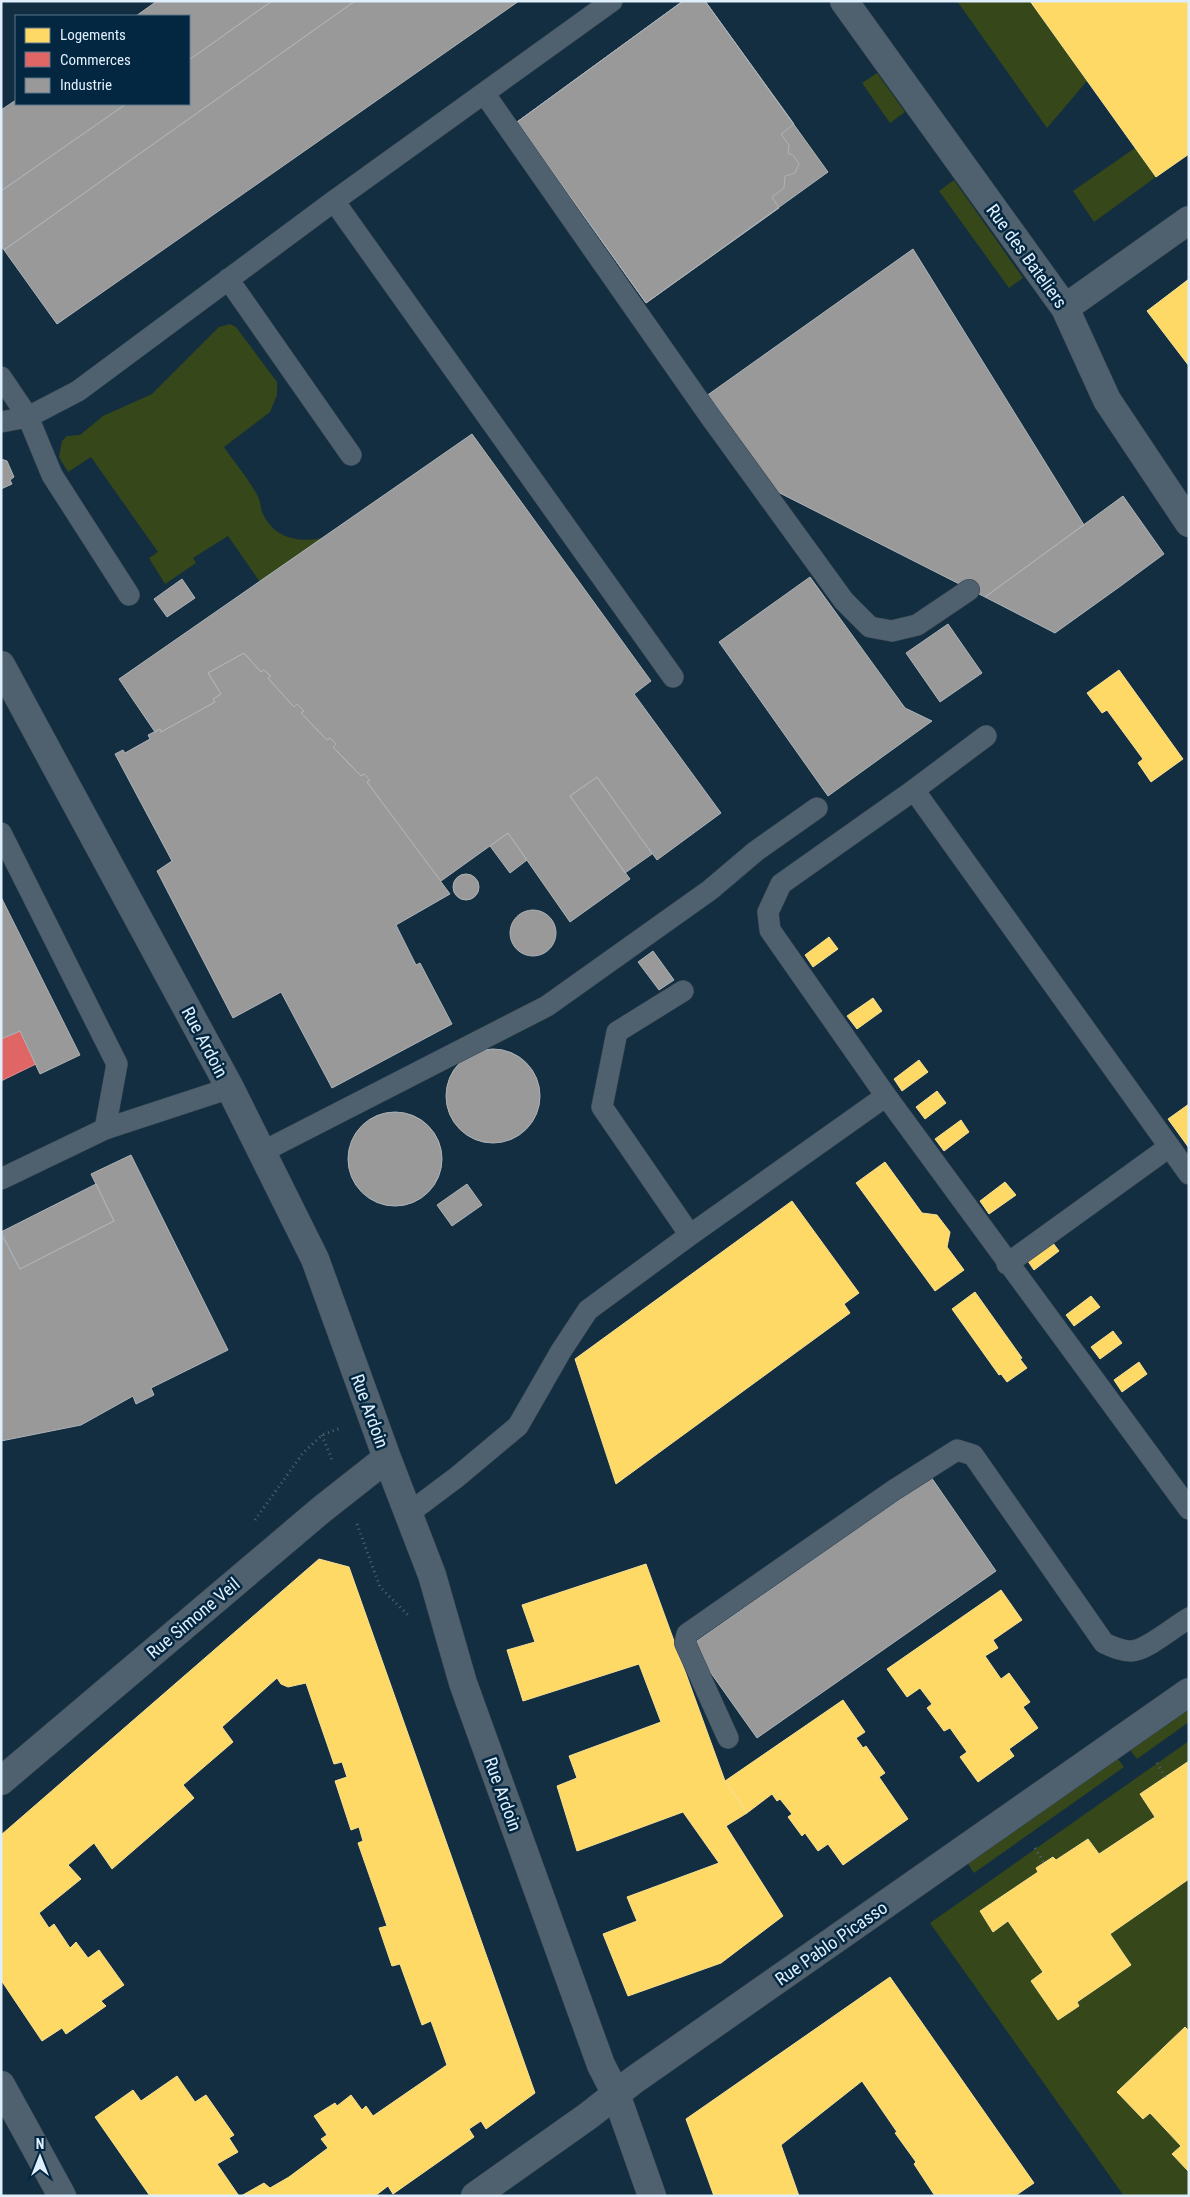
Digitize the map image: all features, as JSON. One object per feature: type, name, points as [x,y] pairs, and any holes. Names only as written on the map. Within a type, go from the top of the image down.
[{"type":"street","name":"Rue des Bateliers","points":[[844,1],[1065,308],[1107,400],[1189,524]]},
{"type":"street","points":[[1065,308],[1189,220]]},
{"type":"street","name":"Rue Ardoin","points":[[1,665],[230,1088],[315,1259],[387,1458],[432,1575],[467,1692],[601,2065],[616,2094],[652,2196]]},
{"type":"street","name":"Rue Simone Veil","points":[[1,1780],[321,1510],[387,1458]]},
{"type":"street","name":"Rue Pablo Picasso","points":[[475,2196],[616,2094],[1189,1692]]},
{"type":"street","points":[[1,2086],[62,2196]]},
{"type":"lane","points":[[1,422],[28,417],[78,391],[334,201],[612,1]]},
{"type":"lane","points":[[484,93],[709,415],[844,601],[870,627],[892,631],[917,626],[969,590]]},
{"type":"lane","points":[[334,201],[673,677]]},
{"type":"lane","points":[[228,279],[352,454]]},
{"type":"lane","points":[[1,377],[28,417],[52,476],[129,595]]},
{"type":"lane","points":[[986,736],[914,790],[781,884],[768,912],[770,930],[1007,1264],[1189,1510]]},
{"type":"lane","points":[[914,790],[1189,1174]]},
{"type":"lane","points":[[262,1152],[547,1006],[710,890],[756,851],[817,808]]},
{"type":"lane","points":[[1,833],[117,1064],[105,1129]]},
{"type":"lane","points":[[682,991],[617,1032],[602,1107],[690,1235]]},
{"type":"lane","points":[[1,1179],[105,1129],[230,1088]]},
{"type":"lane","points":[[409,1512],[457,1477],[518,1426],[561,1351],[588,1310],[886,1096]]},
{"type":"lane","points":[[1007,1264],[1169,1147]]},
{"type":"lane","points":[[728,1738],[685,1644],[687,1634],[894,1490],[957,1450],[973,1455],[1104,1643],[1118,1650],[1133,1652],[1189,1618]]},
{"type":"path","points":[[1158,1763],[1165,1777]]},
{"type":"path","points":[[1036,1848],[1044,1863]]},
{"type":"green space","points":[[957,1],[1030,1],[1087,81],[1047,128]]},
{"type":"green space","points":[[877,73],[905,112],[890,123],[862,83]]},
{"type":"green space","points":[[1135,148],[1156,177],[1094,222],[1073,191]]},
{"type":"green space","points":[[954,180],[1023,278],[1009,288],[939,191]]},
{"type":"green space","points":[[230,324],[236,327],[277,382],[277,395],[270,412],[224,447],[252,486],[259,499],[261,510],[273,529],[296,539],[322,538],[260,582],[228,536],[193,558],[196,563],[165,584],[149,558],[158,552],[91,457],[68,472],[59,457],[62,441],[67,436],[80,435],[103,416],[152,394],[219,327]]},
{"type":"green space","points":[[1189,1705],[1189,1722],[1137,1759],[1128,1747]]},
{"type":"green space","points":[[1189,1741],[1189,1761],[1140,1794],[1155,1817],[1099,1854],[1056,1860],[1053,1857],[1036,1868],[1038,1872],[993,1932],[1008,1921],[1043,1972],[1031,1981],[1058,2020],[1079,2006],[1077,2002],[1131,1965],[1110,1934],[1189,1879],[1189,2031],[1185,2027],[1117,2092],[1143,2118],[1150,2113],[1181,2146],[1172,2154],[1189,2172],[1189,2196],[1124,2196],[930,1923]]},
{"type":"green space","points":[[1115,1755],[1124,1767],[974,1873],[966,1861]]},
{"type":"building: Logements","points":[[1030,1],[1189,1],[1189,154],[1156,177]]},
{"type":"building: Logements","points":[[1189,279],[1189,366],[1147,311]]},
{"type":"building: Logements","points":[[1119,670],[1183,759],[1151,782],[1138,763],[1143,759],[1107,710],[1102,713],[1087,693]]},
{"type":"building: Logements","points":[[829,937],[838,949],[813,967],[805,955]]},
{"type":"building: Logements","points":[[873,998],[882,1011],[857,1029],[847,1016]]},
{"type":"building: Logements","points":[[919,1060],[928,1072],[902,1091],[894,1079]]},
{"type":"building: Logements","points":[[937,1091],[946,1103],[925,1119],[916,1107]]},
{"type":"building: Logements","points":[[1189,1104],[1189,1148],[1168,1119]]},
{"type":"building: Logements","points":[[961,1120],[969,1132],[944,1151],[935,1139]]},
{"type":"building: Logements","points":[[885,1162],[922,1213],[937,1215],[950,1232],[947,1247],[964,1270],[935,1291],[856,1183]]},
{"type":"building: Logements","points":[[1005,1182],[1016,1195],[989,1214],[980,1201]]},
{"type":"building: Logements","points":[[792,1201],[859,1293],[844,1304],[850,1313],[616,1484],[575,1359]]},
{"type":"building: Logements","points":[[1050,1239],[1059,1251],[1034,1270],[1025,1257]]},
{"type":"building: Logements","points":[[975,1292],[1022,1358],[1020,1359],[1027,1368],[1007,1382],[1001,1374],[999,1375],[952,1309]]},
{"type":"building: Logements","points":[[1091,1296],[1100,1307],[1074,1326],[1066,1315]]},
{"type":"building: Logements","points":[[1113,1331],[1122,1343],[1100,1359],[1091,1347]]},
{"type":"building: Logements","points":[[1139,1362],[1147,1374],[1122,1392],[1114,1380]]},
{"type":"building: Logements","points":[[319,1559],[349,1567],[535,2093],[486,2129],[481,2121],[469,2129],[474,2137],[393,2194],[388,2186],[375,2196],[241,2196],[264,2183],[270,2188],[289,2177],[328,2148],[321,2139],[327,2135],[314,2116],[335,2103],[337,2106],[351,2095],[362,2110],[366,2106],[373,2116],[447,2065],[431,2021],[422,2025],[400,1964],[392,1966],[379,1928],[387,1926],[358,1843],[363,1841],[359,1827],[351,1830],[335,1781],[347,1777],[342,1762],[334,1764],[306,1683],[288,1687],[281,1684],[277,1678],[222,1727],[233,1742],[183,1785],[194,1798],[112,1869],[94,1843],[68,1865],[81,1879],[39,1913],[49,1928],[54,1924],[70,1948],[76,1942],[88,1958],[99,1950],[124,1985],[101,2001],[106,2006],[66,2034],[62,2028],[42,2041],[1,1980],[1,1835]]},
{"type":"building: Logements","points":[[646,1564],[725,1781],[747,1813],[726,1826],[783,1916],[721,1963],[628,1996],[603,1934],[637,1921],[627,1897],[719,1863],[683,1812],[577,1851],[557,1786],[577,1778],[569,1756],[661,1722],[639,1664],[523,1701],[507,1650],[535,1642],[522,1605]]},
{"type":"building: Logements","points":[[1001,1590],[1022,1620],[993,1640],[998,1648],[985,1656],[1001,1679],[1009,1673],[1030,1702],[1023,1707],[1038,1728],[1009,1749],[1014,1756],[978,1782],[960,1757],[967,1752],[950,1728],[944,1731],[927,1708],[932,1704],[920,1688],[907,1697],[887,1669]]},
{"type":"building: Logements","points":[[843,1700],[865,1732],[856,1738],[863,1748],[866,1746],[885,1773],[879,1777],[908,1819],[843,1865],[828,1844],[818,1851],[805,1833],[802,1836],[788,1817],[792,1814],[780,1799],[777,1801],[772,1794],[747,1813],[725,1781]]},
{"type":"building: Logements","points":[[1189,1761],[1189,1879],[1110,1934],[1131,1965],[1077,2002],[1079,2006],[1058,2020],[1031,1981],[1043,1972],[1008,1921],[993,1932],[980,1911],[1038,1872],[1036,1868],[1053,1857],[1056,1860],[1088,1839],[1099,1854],[1155,1817],[1140,1794]]},
{"type":"building: Logements","points":[[890,1977],[1034,2183],[1015,2196],[935,2196],[914,2164],[916,2162],[895,2133],[897,2132],[862,2081],[781,2145],[799,2196],[714,2196],[686,2119]]},
{"type":"building: Logements","points":[[1185,2027],[1189,2031],[1189,2172],[1172,2154],[1181,2146],[1150,2113],[1143,2119],[1117,2092]]},
{"type":"building: Logements","points":[[177,2076],[195,2102],[206,2095],[234,2135],[229,2138],[238,2152],[217,2164],[239,2196],[150,2196],[95,2117],[133,2090],[141,2101]]},
{"type":"building: Commerces","points":[[20,1031],[36,1064],[1,1081],[1,1039]]},
{"type":"building: Industrie","points":[[157,1],[272,1],[190,59],[190,15],[137,15]]},
{"type":"building: Industrie","points":[[272,1],[355,1],[4,250],[1,246],[1,191],[125,105],[190,105],[190,59]]},
{"type":"building: Industrie","points":[[355,1],[519,1],[57,324],[4,250]]},
{"type":"building: Industrie","points":[[683,1],[705,1],[794,124],[781,134],[789,145],[788,153],[794,156],[799,164],[795,173],[785,176],[784,188],[772,197],[779,208],[646,303],[517,122]]},
{"type":"building: Industrie","points":[[683,1],[705,1],[828,172],[646,303],[517,122]]},
{"type":"building: Industrie","points":[[15,101],[15,105],[125,105],[1,191],[1,110]]},
{"type":"building: Industrie","points":[[913,249],[1084,525],[985,597],[764,485],[702,399]]},
{"type":"building: Industrie","points":[[472,434],[651,681],[634,694],[721,813],[657,860],[597,777],[570,796],[630,879],[570,922],[508,833],[441,881],[367,782],[370,780],[364,774],[361,776],[333,747],[336,744],[330,738],[327,740],[301,713],[304,711],[297,704],[294,707],[268,678],[271,676],[264,670],[261,672],[244,653],[208,673],[221,694],[213,699],[215,702],[161,732],[160,729],[155,732],[119,679]]},
{"type":"building: Industrie","points":[[1,459],[7,461],[14,477],[10,480],[12,484],[1,489]]},
{"type":"building: Industrie","points":[[1123,496],[1164,554],[1122,585],[1055,633],[985,597]]},
{"type":"building: Industrie","points":[[810,577],[905,708],[932,721],[828,796],[719,642]]},
{"type":"building: Industrie","points":[[182,579],[195,598],[167,617],[154,599]]},
{"type":"building: Industrie","points":[[948,624],[982,673],[940,702],[906,653]]},
{"type":"building: Industrie","points":[[244,653],[261,672],[264,670],[271,676],[268,678],[294,707],[297,704],[304,711],[301,713],[327,740],[330,738],[336,744],[333,747],[361,776],[364,774],[370,780],[367,782],[450,894],[396,925],[416,965],[420,963],[452,1024],[332,1088],[281,992],[233,1018],[157,871],[172,861],[115,754],[123,750],[125,753],[150,739],[148,735],[160,729],[161,732],[215,702],[213,699],[221,694],[208,673]]},
{"type":"building: Industrie","points":[[597,777],[652,854],[625,873],[570,796]]},
{"type":"building: Industrie","points":[[508,833],[527,860],[510,873],[490,846]]},
{"type":"building: Industrie","points":[[466,874],[475,878],[479,887],[475,896],[466,900],[457,896],[453,887],[457,878]]},
{"type":"building: Industrie","points":[[1,897],[80,1055],[40,1074],[20,1031],[1,1039]]},
{"type":"building: Industrie","points":[[533,910],[546,914],[552,920],[556,933],[552,946],[546,952],[533,956],[520,952],[514,946],[510,933],[514,920],[520,914]]},
{"type":"building: Industrie","points":[[653,951],[674,980],[659,990],[638,962]]},
{"type":"building: Industrie","points":[[493,1049],[511,1053],[526,1063],[536,1078],[540,1096],[536,1114],[526,1129],[511,1139],[493,1143],[475,1139],[460,1129],[450,1114],[446,1096],[450,1078],[460,1063],[475,1053]]},
{"type":"building: Industrie","points":[[395,1112],[413,1116],[428,1126],[438,1141],[442,1159],[438,1177],[428,1192],[413,1202],[395,1206],[377,1202],[362,1192],[352,1177],[348,1159],[352,1141],[362,1126],[377,1116]]},
{"type":"building: Industrie","points":[[131,1155],[228,1350],[151,1388],[154,1395],[136,1404],[133,1396],[81,1425],[1,1441],[1,1234],[20,1269],[114,1221],[91,1174]]},
{"type":"building: Industrie","points":[[96,1184],[114,1221],[20,1269],[1,1232]]},
{"type":"building: Industrie","points":[[467,1184],[482,1205],[452,1226],[437,1205]]},
{"type":"building: Industrie","points":[[931,1477],[996,1571],[757,1738],[691,1645]]}]
